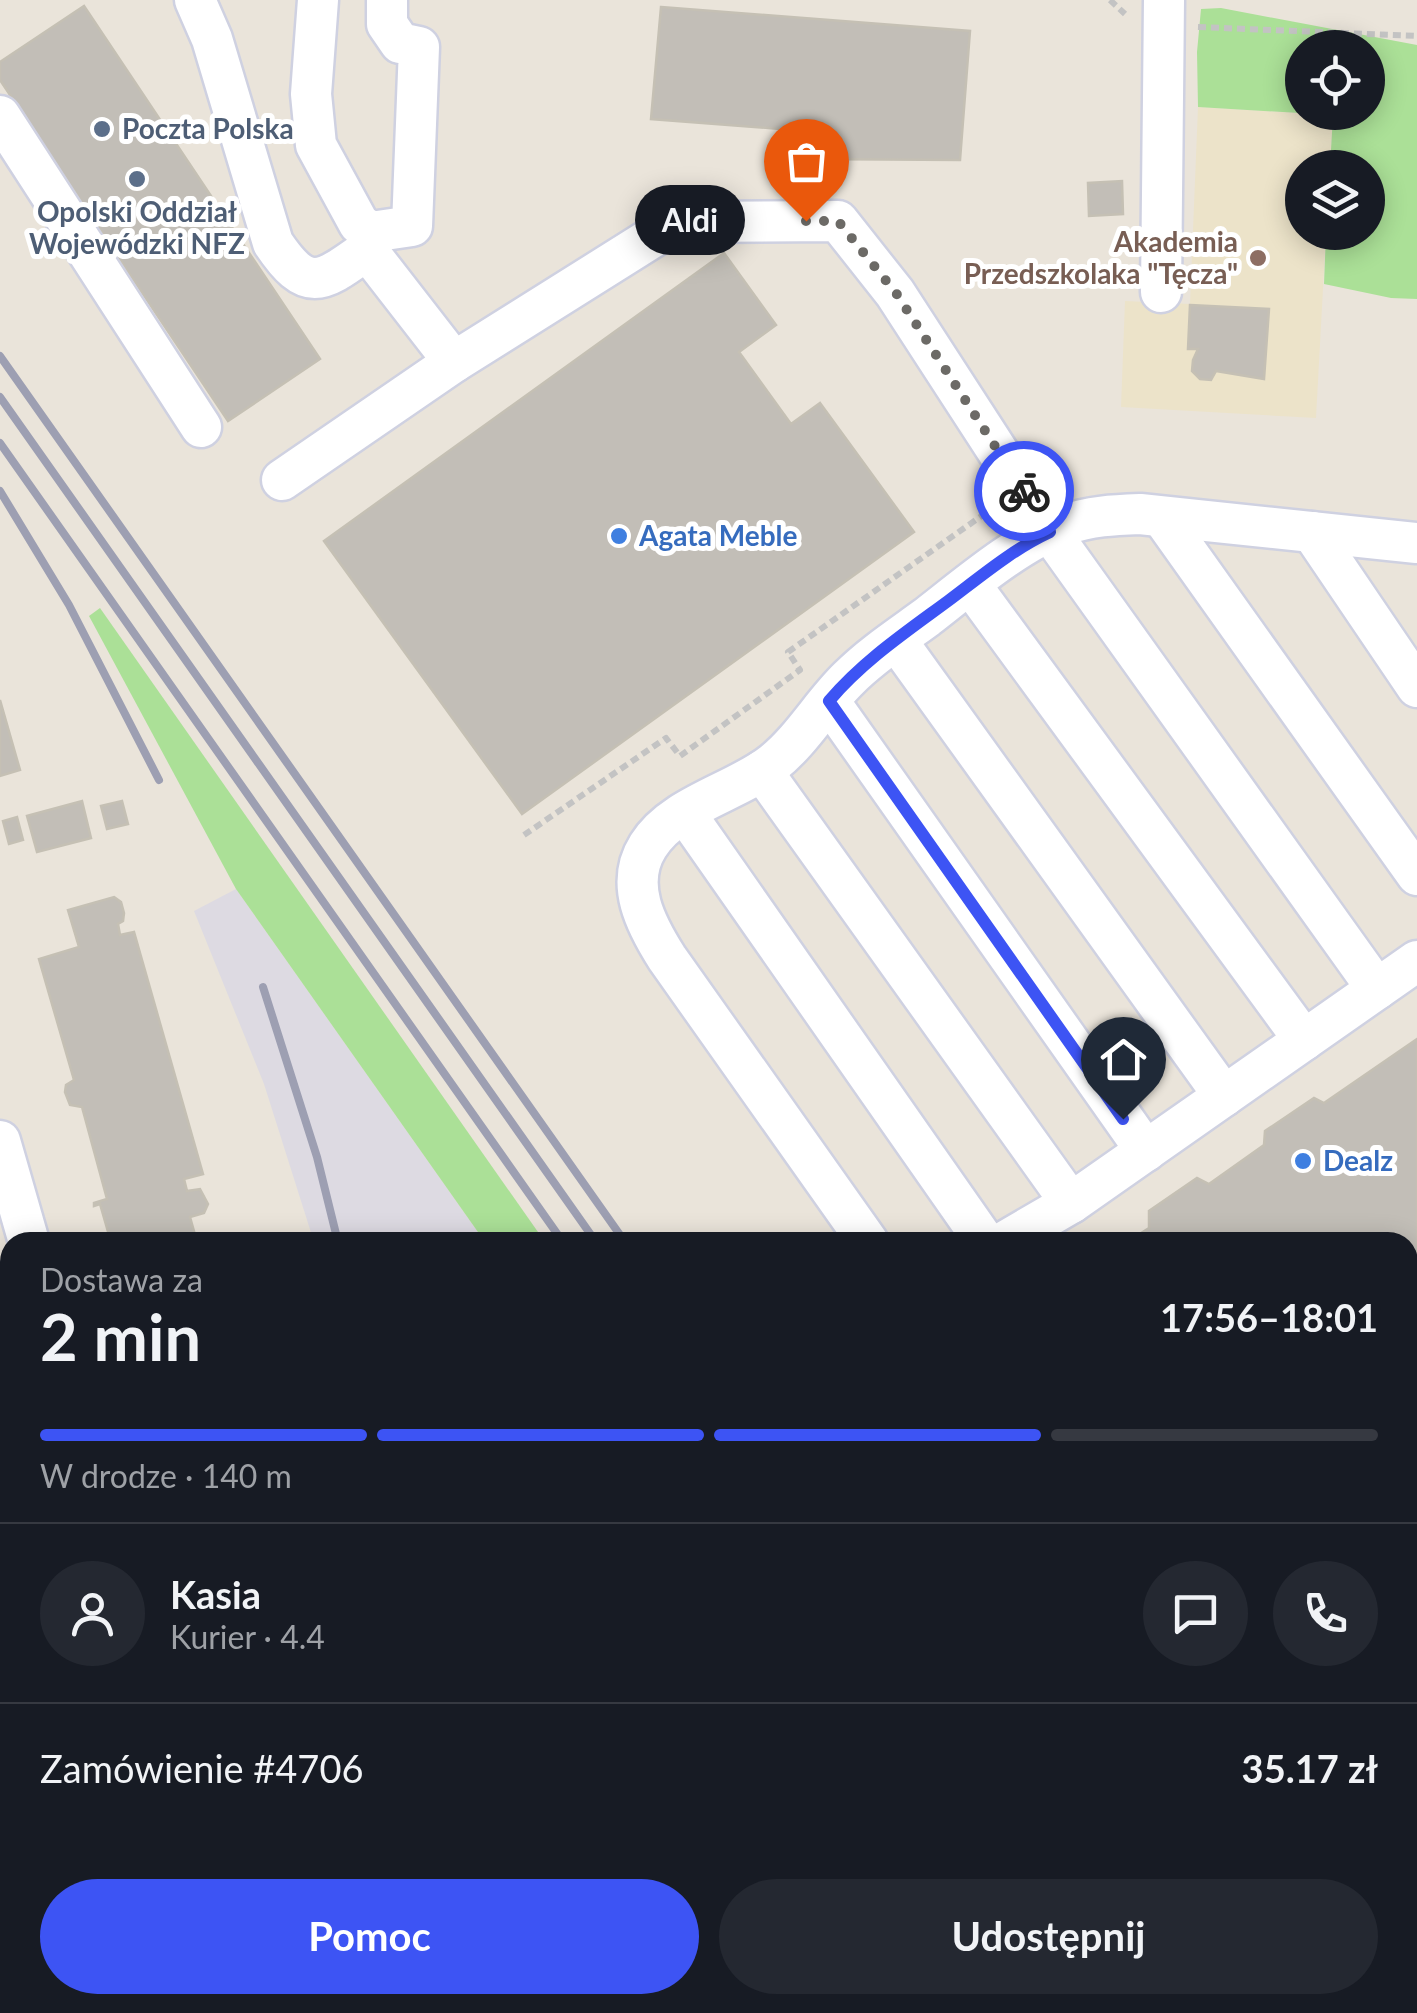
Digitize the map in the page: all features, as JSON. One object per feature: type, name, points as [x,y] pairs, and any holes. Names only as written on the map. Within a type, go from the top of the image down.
[{"type":"street","points":[[195,0],[212,39],[273,243],[294,272],[318,279],[339,270],[369,241],[412,226],[419,47],[400,43],[386,24],[387,0]]},
{"type":"street","points":[[310,10],[310,94],[316,144],[358,224],[454,362]]},
{"type":"street","points":[[1161,292],[1164,12]]},
{"type":"street","points":[[0,116],[201,428]]},
{"type":"street","points":[[282,480],[454,362],[677,222],[838,221],[896,293],[1050,532],[1377,989]]},
{"type":"street","points":[[861,1232],[648,927],[640,908],[639,866],[655,837],[686,812],[762,770],[790,747],[849,678],[1032,540],[1065,525],[1100,515],[1140,514],[1417,543]]},
{"type":"street","points":[[1162,517],[1417,875]]},
{"type":"street","points":[[1312,532],[1417,687]]},
{"type":"street","points":[[970,584],[1304,1040]]},
{"type":"street","points":[[896,640],[1224,1096]]},
{"type":"street","points":[[829,701],[1146,1151]]},
{"type":"street","points":[[762,770],[1071,1203]]},
{"type":"street","points":[[686,812],[977,1232]]},
{"type":"street","points":[[1021,1232],[1071,1203],[1417,961]]},
{"type":"street","points":[[0,1141],[26,1232]]},
{"type":"path","points":[[1164,12],[1417,36]]},
{"type":"shaded area","name":"Akademia Przedszkolaka \"Tęcza\"","points":[[1198,107],[1285,112],[1285,130],[1332,130],[1331,150],[1285,150],[1285,250],[1325,250],[1316,418],[1121,407],[1125,301],[1190,304]]},
{"type":"shaded area","points":[[236,889],[478,1232],[311,1232],[264,1084],[194,911]]},
{"type":"green space","points":[[1221,8],[1338,30],[1285,30],[1285,112],[1198,107],[1201,9]]},
{"type":"green space","points":[[1385,39],[1417,45],[1417,299],[1391,298],[1324,284],[1325,250],[1385,250],[1385,150],[1331,150],[1332,130],[1385,130]]},
{"type":"green space","points":[[100,608],[538,1232],[478,1232],[236,889],[89,616]]},
{"type":"building","points":[[84,6],[320,359],[228,421],[0,80],[0,62]]},
{"type":"building","points":[[661,7],[970,31],[960,160],[804,159],[806,131],[651,119]]},
{"type":"building","points":[[1122,181],[1123,214],[1089,216],[1088,183]]},
{"type":"building","name":"Agata Meble","points":[[724,253],[776,325],[739,352],[791,424],[820,403],[914,532],[522,814],[324,541]]},
{"type":"building","points":[[1190,305],[1269,309],[1264,379],[1216,371],[1211,380],[1200,379],[1192,371],[1198,349],[1188,349]]},
{"type":"building","points":[[0,700],[20,770],[0,776]]},
{"type":"building","points":[[82,801],[91,838],[37,852],[27,816]]},
{"type":"building","points":[[122,801],[128,824],[107,829],[101,806]]},
{"type":"building","points":[[17,817],[23,840],[9,844],[3,821]]},
{"type":"building","points":[[114,897],[121,902],[124,913],[118,924],[120,935],[134,932],[203,1174],[184,1179],[187,1191],[200,1189],[208,1204],[204,1213],[190,1217],[194,1232],[108,1232],[100,1204],[94,1206],[107,1199],[82,1107],[70,1105],[65,1092],[66,1085],[74,1080],[39,959],[79,947],[68,910]]},
{"type":"building","points":[[1417,1039],[1417,1232],[1143,1232],[1149,1228],[1149,1211],[1197,1178],[1209,1184],[1264,1145],[1265,1131],[1314,1098],[1324,1103]]},
{"type":"railway","points":[[0,356],[618,1232]]},
{"type":"railway","points":[[0,397],[589,1232]]},
{"type":"railway","points":[[0,443],[556,1232]]},
{"type":"railway","points":[[0,491],[69,605],[159,780]]},
{"type":"railway","points":[[263,987],[317,1157],[336,1232]]},
{"type":"way so far","points":[[806,221],[838,221],[896,293],[1024,491]]},
{"type":"place","name":"Poczta Polska","points":[[102,129]]},
{"type":"place","name":"Opolski Oddział Wojewódzki NFZ","points":[[137,179]]},
{"type":"place","name":"Aldi","points":[[806,221]]},
{"type":"place","name":"Akademia Przedszkolaka \"Tęcza\"","points":[[1258,258]]},
{"type":"place","name":"Agata Meble","points":[[619,536]]},
{"type":"place","name":"Dealz","points":[[1303,1161]]},
{"type":"route","points":[[1024,491],[1050,532],[1032,540],[874,656],[829,701],[1123,1119]]}]
